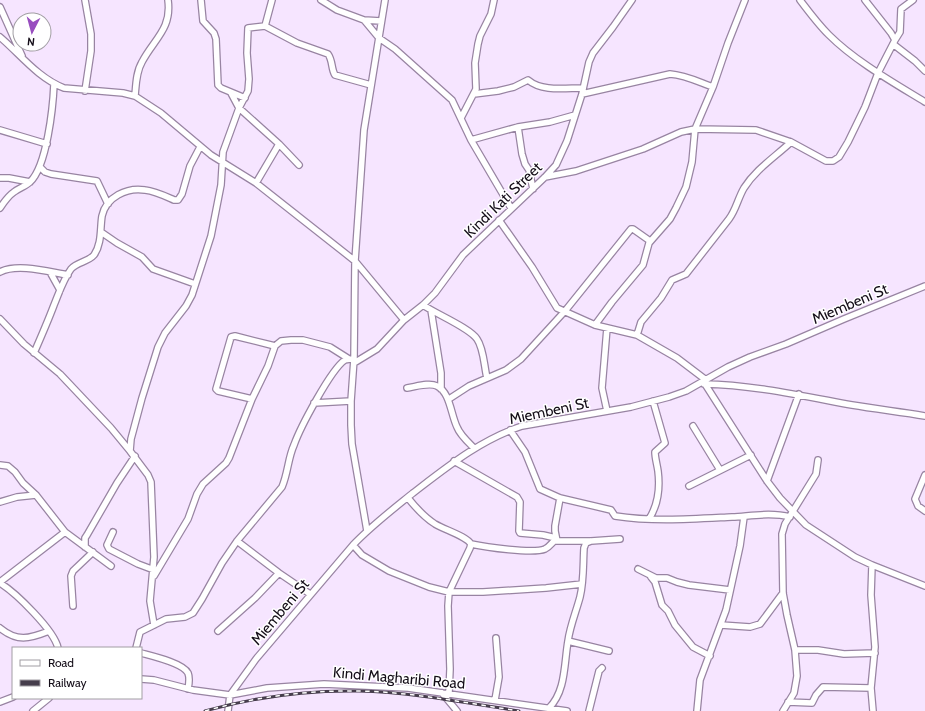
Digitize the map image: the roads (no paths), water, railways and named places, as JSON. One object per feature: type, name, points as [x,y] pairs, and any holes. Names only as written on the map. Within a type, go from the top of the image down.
[{"type":"street","points":[[85,0],[91,34],[91,52],[85,91]]},
{"type":"street","points":[[135,96],[139,68],[164,30],[168,20],[168,0]]},
{"type":"street","points":[[201,0],[203,21],[214,33],[216,39],[218,85],[231,93],[245,98]]},
{"type":"street","points":[[265,26],[272,0]]},
{"type":"street","points":[[321,0],[337,10],[364,20],[381,21]]},
{"type":"street","points":[[367,531],[352,444],[351,401],[355,261],[364,130],[385,0]]},
{"type":"street","points":[[461,118],[474,94],[476,85],[475,63],[478,44],[480,36],[491,14],[494,0]]},
{"type":"street","name":"Kindi Kati Street","points":[[136,647],[140,632],[166,619],[185,617],[193,613],[222,563],[237,541],[282,487],[293,446],[303,424],[314,403],[337,368],[343,362],[352,360],[377,349],[404,320],[424,305],[435,293],[463,255],[511,208],[533,189],[556,165],[567,141],[583,91],[589,62],[593,53],[632,0]]},
{"type":"street","points":[[595,325],[642,265],[647,246],[670,219],[686,187],[692,162],[695,129],[713,87],[745,0]]},
{"type":"street","points":[[800,0],[829,35],[840,45],[878,73],[925,102]]},
{"type":"street","points":[[865,0],[891,33],[894,42],[925,71]]},
{"type":"street","points":[[545,177],[576,171],[643,149],[681,132],[695,129],[756,130],[791,142],[826,161],[835,160],[839,157],[845,147],[865,107],[878,73],[900,32],[902,9],[913,0]]},
{"type":"street","points":[[0,7],[24,58]]},
{"type":"street","points":[[364,20],[379,38],[395,49],[452,100],[471,140],[511,208]]},
{"type":"street","points":[[130,451],[130,443],[135,422],[158,347],[165,333],[186,306],[192,295],[211,236],[221,186],[223,152],[248,87],[248,28],[265,26],[302,46],[328,54],[332,62],[335,76],[371,85]]},
{"type":"street","points":[[0,36],[40,74],[54,84],[64,88],[85,91],[123,93],[135,96],[161,113],[200,147],[256,183],[355,261],[404,320]]},
{"type":"street","points":[[474,94],[514,87],[528,80],[546,88],[583,91],[670,74],[694,79],[713,87]]},
{"type":"street","points":[[0,208],[4,201],[13,193],[30,182],[40,167],[47,144],[54,84]]},
{"type":"street","points":[[231,93],[239,108],[299,164]]},
{"type":"street","points":[[471,140],[518,127],[550,122],[575,115]]},
{"type":"street","points":[[518,127],[522,154],[525,164],[530,170],[533,189]]},
{"type":"street","points":[[0,130],[47,144]]},
{"type":"street","points":[[637,335],[641,322],[661,298],[672,280],[686,274],[736,210],[742,193],[751,178],[791,142]]},
{"type":"street","points":[[256,183],[279,144]]},
{"type":"street","points":[[34,353],[60,290],[68,275],[75,265],[94,255],[97,249],[101,232],[102,215],[108,204],[120,194],[129,190],[138,189],[147,190],[174,200],[178,200],[182,194],[190,166],[200,147]]},
{"type":"street","points":[[40,167],[45,172],[51,174],[97,181],[108,204]]},
{"type":"street","points":[[0,178],[30,182]]},
{"type":"street","points":[[499,220],[532,267],[554,305],[560,310],[595,325],[637,335],[677,358],[704,382],[767,481],[791,515],[855,557],[925,586]]},
{"type":"street","points":[[449,399],[469,386],[506,370],[521,359],[565,312],[630,229],[633,229],[650,241]]},
{"type":"street","points":[[101,232],[121,246],[142,257],[153,269],[195,284]]},
{"type":"street","points":[[0,272],[8,269],[19,268],[68,275]]},
{"type":"street","points":[[50,272],[60,290]]},
{"type":"street","name":"Miembeni St","points":[[228,711],[230,695],[256,659],[353,545],[367,531],[454,461],[474,448],[510,430],[522,426],[653,402],[704,382],[728,367],[750,357],[786,344],[925,286]]},
{"type":"street","points":[[424,305],[463,328],[477,339],[482,353],[487,378]]},
{"type":"street","points":[[431,310],[441,374],[441,389]]},
{"type":"street","points":[[0,319],[34,353],[60,374],[111,428],[135,456],[148,475],[151,482],[154,545],[154,570],[150,601],[154,625]]},
{"type":"street","points":[[607,328],[602,388],[607,411]]},
{"type":"street","points":[[252,399],[218,391],[216,389],[231,337],[235,336],[275,346]]},
{"type":"street","points":[[152,580],[188,519],[197,494],[204,484],[226,463],[229,458],[275,346],[286,340],[303,340],[330,347],[352,360]]},
{"type":"street","points":[[704,382],[799,394],[853,405],[925,416]]},
{"type":"street","points":[[406,388],[430,385],[437,386],[441,389],[449,399],[457,428],[474,448]]},
{"type":"street","points":[[767,481],[799,394]]},
{"type":"street","points":[[314,403],[351,401]]},
{"type":"street","points":[[649,519],[656,508],[657,500],[658,479],[655,452],[665,443],[653,402]]},
{"type":"street","points":[[693,426],[720,470]]},
{"type":"street","points":[[510,430],[525,452],[538,486],[543,491],[560,498],[611,510],[615,516],[649,519],[744,517],[775,514],[791,515]]},
{"type":"street","points":[[689,486],[751,455]]},
{"type":"street","points":[[85,546],[85,538],[117,483],[135,456]]},
{"type":"street","points":[[783,711],[794,693],[797,681],[795,650],[783,593],[782,534],[783,528],[816,474],[818,460]]},
{"type":"street","points":[[454,461],[517,497],[520,502],[520,533],[543,535],[557,540],[591,542],[620,539]]},
{"type":"street","points":[[0,465],[11,468],[23,483],[36,495],[65,532],[112,566]]},
{"type":"street","points":[[925,475],[915,499],[918,506],[925,511]]},
{"type":"street","points":[[0,502],[17,497],[36,495]]},
{"type":"street","points":[[408,498],[426,517],[448,531],[466,538],[471,544],[536,551],[549,547],[553,541],[557,540]]},
{"type":"street","points":[[557,540],[555,526],[560,498]]},
{"type":"street","points":[[697,711],[700,680],[726,610],[740,546],[744,517]]},
{"type":"street","points":[[58,647],[49,631],[28,607],[0,582],[65,532]]},
{"type":"street","points":[[113,532],[107,545],[109,549],[138,564],[154,570]]},
{"type":"street","points":[[237,541],[279,573],[310,594]]},
{"type":"street","points":[[549,708],[555,702],[560,691],[568,641],[580,596],[584,548],[586,543],[591,542]]},
{"type":"street","points":[[449,693],[449,592],[471,544]]},
{"type":"street","points":[[353,545],[362,555],[395,574],[433,588],[449,592],[483,592],[582,584]]},
{"type":"street","points":[[73,606],[70,576],[73,571],[93,552]]},
{"type":"street","points":[[872,565],[871,595],[875,653],[871,688],[873,711]]},
{"type":"street","points":[[638,569],[651,577],[655,582],[662,605],[668,611],[675,625],[693,647],[710,656]]},
{"type":"street","points":[[218,631],[256,598],[279,573]]},
{"type":"street","points":[[651,577],[666,578],[690,585],[730,590]]},
{"type":"street","points":[[721,624],[750,627],[760,624],[783,593]]},
{"type":"street","points":[[0,628],[9,635],[18,638],[30,638],[49,631]]},
{"type":"street","points":[[495,700],[499,677],[496,638]]},
{"type":"street","points":[[568,641],[609,651]]},
{"type":"street","points":[[795,650],[818,650],[844,654],[875,653]]},
{"type":"street","points":[[142,653],[186,670],[189,675],[188,689]]},
{"type":"street","points":[[589,711],[598,671],[602,668]]},
{"type":"street","name":"Kindi Magharibi Road","points":[[142,679],[154,680],[188,689],[230,695],[267,688],[324,684],[394,687],[442,692],[567,711]]},
{"type":"street","points":[[788,702],[812,703],[823,687],[871,688]]},
{"type":"street","points":[[442,692],[457,711]]},
{"type":"street","points":[[0,702],[12,697]]},
{"type":"street","points":[[34,711],[48,699]]},
{"type":"railway","points":[[205,711],[281,695],[340,691],[399,693],[519,711]]}]
